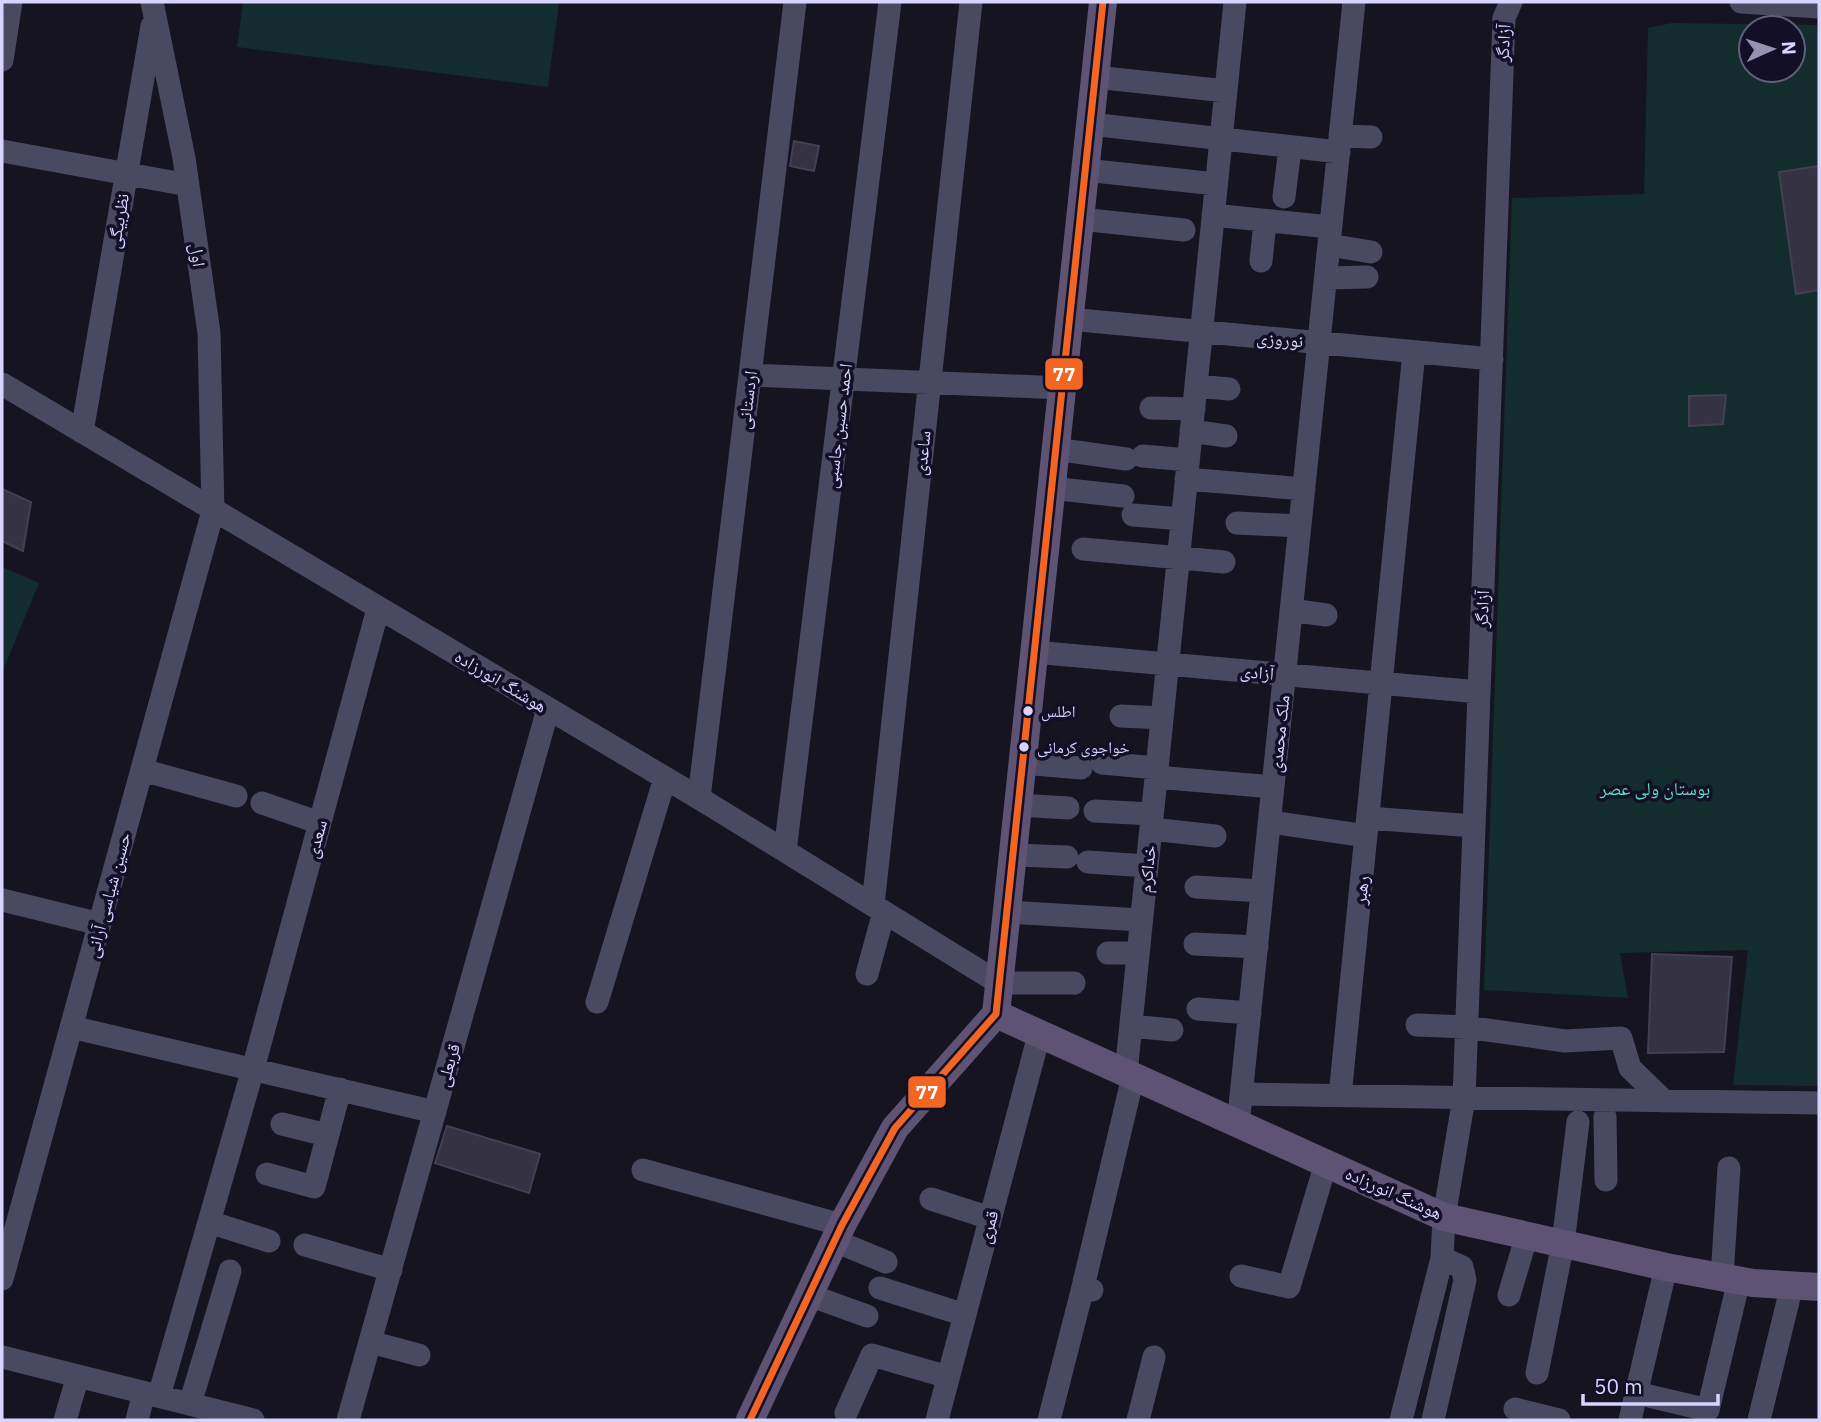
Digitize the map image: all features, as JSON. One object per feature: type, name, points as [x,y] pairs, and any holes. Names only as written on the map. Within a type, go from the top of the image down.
[{"type":"main road","points":[[750,1420],[838,1233],[895,1128],[996,1014],[1103,2]]},
{"type":"main road","name":"هوشنگ انورزاده","points":[[996,1014],[1444,1217],[1666,1267],[1730,1279],[1805,1286]]},
{"type":"street","points":[[2,60],[11,2]]},
{"type":"street","name":"اردستانی","points":[[699,798],[795,2]]},
{"type":"street","name":"احمد حسین جاسبی","points":[[786,851],[890,2]]},
{"type":"street","name":"ساعدی","points":[[867,974],[879,909],[930,382],[971,2]]},
{"type":"street","name":"خداکرم","points":[[1049,1420],[1087,1291],[1129,1075],[1141,920],[1235,2]]},
{"type":"street","name":"ملک محمدی","points":[[1238,1125],[1354,2]]},
{"type":"street","name":"آزادگر","points":[[1401,1420],[1442,1258],[1444,1217],[1464,1098],[1504,18],[1511,2]]},
{"type":"street","points":[[1741,2],[1819,7]]},
{"type":"street","name":"نظربیگی","points":[[82,432],[154,5]]},
{"type":"street","name":"اول","points":[[154,5],[188,185],[209,333],[214,511]]},
{"type":"street","points":[[1095,77],[1226,91]]},
{"type":"street","points":[[1090,124],[1290,148],[1339,144],[1371,137]]},
{"type":"street","points":[[1284,197],[1290,148]]},
{"type":"street","points":[[2,151],[188,185]]},
{"type":"street","points":[[1085,170],[1216,184]]},
{"type":"street","points":[[1213,215],[1265,222],[1330,236],[1371,252]]},
{"type":"street","points":[[1080,219],[1184,230]]},
{"type":"street","points":[[1261,261],[1265,222]]},
{"type":"street","points":[[1326,278],[1367,277]]},
{"type":"street","name":"نوروزی","points":[[1069,319],[1492,359]]},
{"type":"street","name":"رهبر","points":[[1340,1096],[1414,352]]},
{"type":"street","points":[[750,375],[1062,388]]},
{"type":"street","name":"هوشنگ انورزاده","points":[[2,384],[699,798],[999,983]]},
{"type":"street","points":[[1151,408],[1194,409],[1229,389]]},
{"type":"street","points":[[1194,409],[1226,436]]},
{"type":"street","points":[[1055,449],[1135,457],[1187,469],[1304,489]]},
{"type":"street","points":[[1051,488],[1182,519]]},
{"type":"street","name":"حسین شیاسی آرانی","points":[[2,1279],[214,511]]},
{"type":"street","points":[[1237,523],[1300,526]]},
{"type":"street","points":[[1083,549],[1224,562]]},
{"type":"street","name":"سعدی","points":[[136,1420],[151,1395],[209,1222],[379,609]]},
{"type":"street","points":[[1291,610],[1325,615]]},
{"type":"street","name":"آزادی","points":[[1034,652],[1479,692]]},
{"type":"street","name":"قربعلی","points":[[348,1420],[548,709]]},
{"type":"street","points":[[1121,716],[1162,718]]},
{"type":"street","points":[[1022,763],[1156,772],[1273,787]]},
{"type":"street","points":[[142,769],[236,796]]},
{"type":"street","points":[[597,1002],[665,778]]},
{"type":"street","points":[[261,803],[320,823]]},
{"type":"street","points":[[1018,805],[1069,808]]},
{"type":"street","points":[[1095,811],[1215,836]]},
{"type":"street","points":[[1270,822],[1367,827],[1474,826]]},
{"type":"street","points":[[1013,855],[1147,866]]},
{"type":"street","points":[[1196,887],[1262,891]]},
{"type":"street","points":[[2,900],[100,924]]},
{"type":"street","points":[[1006,912],[1141,920]]},
{"type":"street","points":[[1195,944],[1257,947]]},
{"type":"street","points":[[1108,953],[1138,953]]},
{"type":"street","points":[[999,983],[1074,983]]},
{"type":"street","points":[[1198,1009],[1250,1013]]},
{"type":"street","points":[[1417,1025],[1466,1027],[1565,1041],[1621,1038],[1630,1068],[1664,1101]]},
{"type":"street","points":[[1131,1026],[1172,1030]]},
{"type":"street","points":[[71,1027],[435,1112]]},
{"type":"street","name":"قمری","points":[[937,1420],[1040,1035]]},
{"type":"street","points":[[267,1174],[314,1187],[340,1089]]},
{"type":"street","points":[[1242,1094],[1819,1103]]},
{"type":"street","points":[[1605,1117],[1605,1180]]},
{"type":"street","points":[[282,1124],[327,1135]]},
{"type":"street","points":[[1537,1373],[1563,1243],[1576,1132],[1605,1141]]},
{"type":"street","points":[[1241,1276],[1289,1287],[1326,1163]]},
{"type":"street","points":[[1636,1393],[1708,1410],[1730,1279],[1729,1168]]},
{"type":"street","points":[[643,1170],[838,1233],[886,1262]]},
{"type":"street","points":[[930,1199],[990,1218]]},
{"type":"street","points":[[209,1222],[270,1241]]},
{"type":"street","points":[[1509,1294],[1527,1236]]},
{"type":"street","points":[[305,1245],[391,1270]]},
{"type":"street","points":[[1433,1420],[1465,1280],[1462,1267],[1442,1258]]},
{"type":"street","points":[[1630,1420],[1666,1267]]},
{"type":"street","points":[[203,1411],[230,1271]]},
{"type":"street","points":[[1759,1420],[1805,1286]]},
{"type":"street","points":[[880,1288],[965,1315]]},
{"type":"street","points":[[809,1295],[867,1316]]},
{"type":"street","points":[[370,1342],[419,1355]]},
{"type":"street","points":[[846,1413],[872,1355],[948,1377]]},
{"type":"street","points":[[2,1357],[203,1411],[248,1414]]},
{"type":"street","points":[[1138,1420],[1154,1357]]},
{"type":"street","points":[[65,1420],[78,1376]]},
{"type":"street","points":[[1515,1409],[1559,1420]]},
{"type":"green space","points":[[243,2],[559,2],[548,87],[237,47]]},
{"type":"green space","name":"بوستان ولی عصر","points":[[1672,23],[1737,24],[1737,84],[1807,84],[1807,25],[1819,25],[1819,1086],[1733,1085],[1748,950],[1620,953],[1628,998],[1484,990],[1512,198],[1644,194],[1648,28]]},
{"type":"green space","points":[[2,567],[39,583],[2,673]]},
{"type":"building","points":[[794,141],[819,146],[814,171],[790,166]]},
{"type":"building","points":[[1819,166],[1819,290],[1796,294],[1779,172]]},
{"type":"building","points":[[1726,395],[1723,424],[1689,426],[1689,396]]},
{"type":"building","points":[[2,489],[31,502],[23,551],[2,541]]},
{"type":"building","points":[[1652,954],[1732,957],[1724,1052],[1648,1053]]},
{"type":"building","points":[[447,1126],[540,1154],[529,1193],[435,1163]]},
{"type":"transit line","name":"77","points":[[750,1420],[842,1225],[895,1128],[996,1014],[1103,2]]},
{"type":"place","name":"اطلس","points":[[1028,711]]},
{"type":"place","name":"خواجوی کرمانی","points":[[1024,747]]}]
